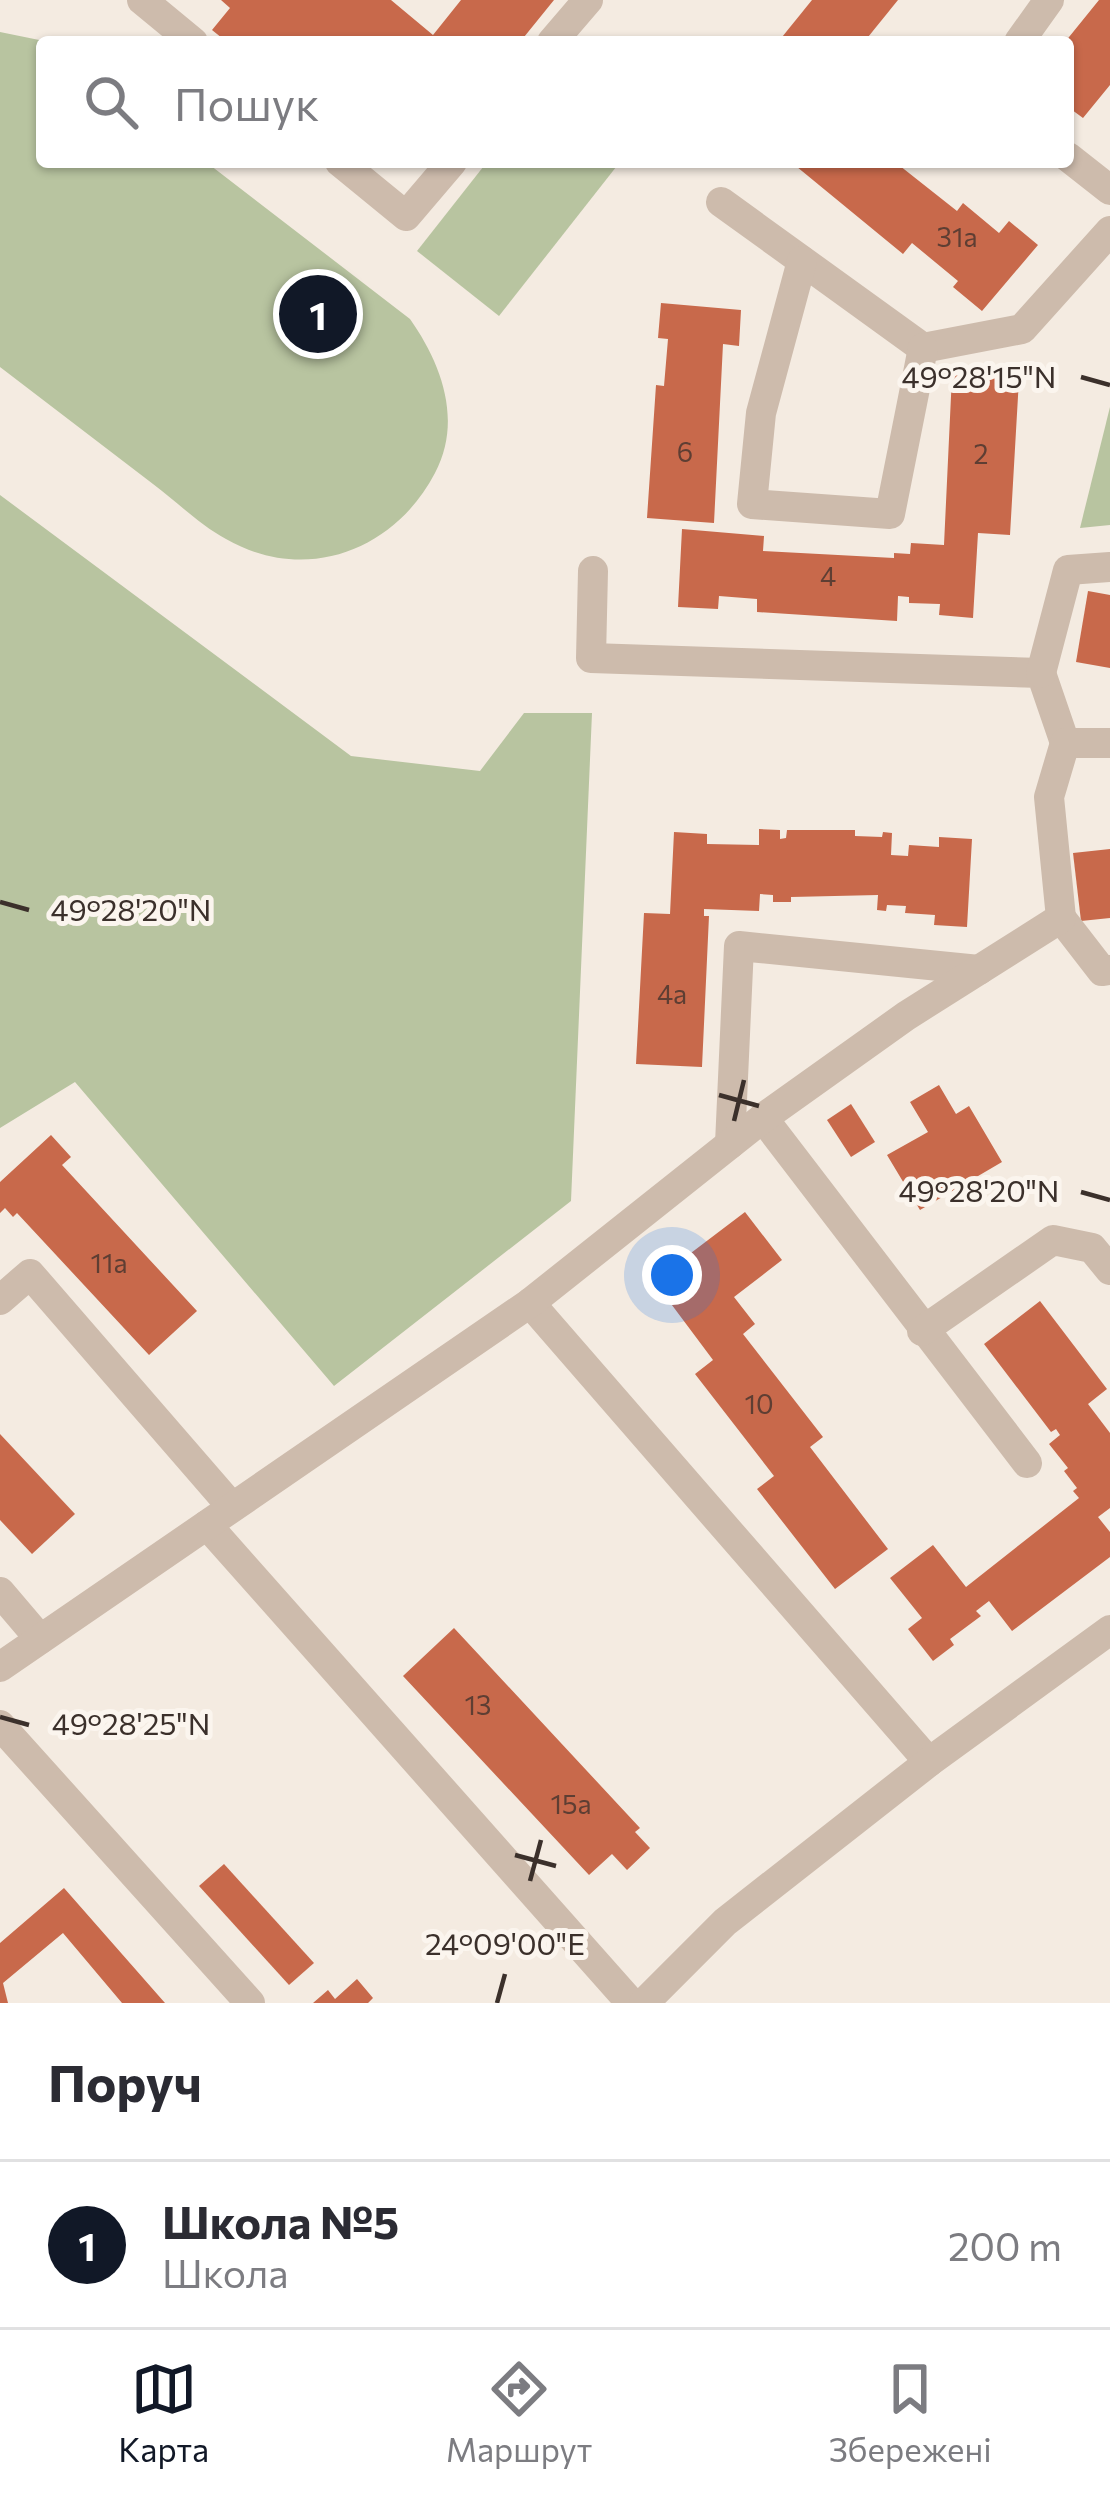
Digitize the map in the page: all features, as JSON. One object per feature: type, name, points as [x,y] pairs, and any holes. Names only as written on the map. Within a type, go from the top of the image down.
[{"type":"street","points":[[143,0],[187,36]]},
{"type":"street","points":[[557,36],[588,0]]},
{"type":"street","points":[[1023,36],[1049,0]]},
{"type":"street","points":[[1074,162],[1110,190]]},
{"type":"street","points":[[347,168],[406,216],[447,168]]},
{"type":"street","points":[[721,202],[923,348],[1022,328],[1110,231]]},
{"type":"street","points":[[802,261],[761,413],[752,504],[890,514],[923,348]]},
{"type":"street","points":[[1108,978],[1061,918],[1049,797],[1065,743],[1041,673],[1068,570],[1110,567]]},
{"type":"street","points":[[592,571],[591,658],[1041,673]]},
{"type":"street","points":[[1065,743],[1110,743]]},
{"type":"street","points":[[0,1666],[530,1303],[763,1118],[906,1016],[1061,918]]},
{"type":"street","points":[[730,1144],[739,946],[979,970]]},
{"type":"street","points":[[763,1118],[1027,1463]]},
{"type":"street","points":[[922,1331],[1053,1240],[1092,1248],[1110,1270]]},
{"type":"street","points":[[0,1300],[31,1274],[219,1516],[631,2003]]},
{"type":"street","points":[[530,1303],[929,1762]]},
{"type":"street","points":[[0,1592],[40,1639]]},
{"type":"street","points":[[644,2003],[725,1922],[929,1762],[1110,1630]]},
{"type":"street","points":[[0,1725],[250,2003]]},
{"type":"green space","points":[[0,32],[36,39],[36,168],[214,168],[410,319],[439,373],[448,413],[447,433],[435,473],[397,522],[346,552],[287,559],[256,553],[207,527],[0,367]]},
{"type":"green space","points":[[482,168],[615,168],[499,316],[417,251]]},
{"type":"green space","points":[[1110,407],[1110,525],[1080,528]]},
{"type":"green space","points":[[0,495],[351,756],[480,771],[524,713],[592,713],[571,1201],[334,1386],[75,1082],[0,1128]]},
{"type":"building","points":[[221,0],[391,0],[433,35],[461,0],[554,0],[525,36],[220,36],[212,30],[230,8]]},
{"type":"building","points":[[812,0],[898,0],[869,36],[783,36]]},
{"type":"building","points":[[1099,0],[1110,0],[1110,85],[1083,118],[1074,111],[1074,36],[1070,36]]},
{"type":"building","points":[[798,168],[903,168],[957,211],[963,203],[999,233],[1009,221],[1038,245],[982,311],[953,287],[958,281],[912,243],[903,254]]},
{"type":"building","points":[[661,303],[741,310],[739,346],[723,344],[714,523],[647,518],[656,385],[664,386],[668,339],[658,338]]},
{"type":"building","points":[[952,375],[1019,379],[1010,535],[978,533],[973,618],[939,615],[940,604],[909,603],[909,597],[898,596],[897,621],[757,612],[757,599],[719,596],[718,609],[678,607],[682,529],[764,536],[763,551],[894,558],[894,553],[910,554],[911,543],[944,545]]},
{"type":"building","points":[[1088,591],[1110,595],[1110,668],[1076,662]]},
{"type":"building","points":[[759,829],[780,830],[780,839],[786,838],[787,830],[855,830],[855,836],[882,837],[883,832],[892,833],[891,855],[908,856],[909,845],[939,847],[939,837],[972,839],[967,927],[934,925],[935,915],[905,913],[906,906],[877,910],[878,895],[791,897],[791,902],[773,902],[773,895],[760,894],[759,911],[704,909],[704,916],[709,916],[702,1067],[636,1064],[644,913],[670,914],[674,832],[707,834],[707,844],[759,845]]},
{"type":"building","points":[[1110,849],[1110,918],[1081,921],[1073,853]]},
{"type":"building","points":[[939,1085],[956,1114],[969,1106],[1002,1162],[920,1210],[887,1155],[928,1132],[910,1102]]},
{"type":"building","points":[[851,1104],[875,1142],[851,1157],[827,1120]]},
{"type":"building","points":[[51,1135],[71,1157],[62,1165],[197,1311],[149,1355],[17,1213],[13,1217],[5,1208],[0,1213],[0,1182]]},
{"type":"building","points":[[745,1212],[782,1260],[734,1297],[755,1324],[743,1334],[823,1437],[810,1447],[888,1549],[835,1589],[757,1489],[774,1476],[695,1374],[713,1360],[654,1281]]},
{"type":"building","points":[[1040,1301],[1107,1389],[1088,1404],[1110,1433],[1110,1508],[1098,1517],[1110,1532],[1110,1557],[1012,1631],[989,1601],[976,1611],[981,1616],[950,1639],[954,1645],[933,1661],[908,1629],[922,1618],[890,1578],[933,1545],[966,1587],[1079,1498],[1064,1471],[1068,1468],[1049,1444],[1060,1435],[1056,1429],[1051,1432],[984,1344]]},
{"type":"building","points":[[0,1434],[75,1514],[32,1554],[0,1520]]},
{"type":"building","points":[[454,1628],[640,1828],[635,1832],[650,1848],[627,1870],[612,1854],[589,1875],[403,1676]]},
{"type":"building","points":[[224,1864],[314,1963],[289,1985],[199,1886]]},
{"type":"building","points":[[64,1888],[165,2003],[122,2003],[63,1933],[3,1983],[8,2003],[0,2003],[0,1943]]},
{"type":"building","points":[[357,1979],[373,1998],[368,2003],[313,2003],[328,1990],[335,1999]]},
{"type":"place","name":"Школа №5","points":[[318,314]]}]
